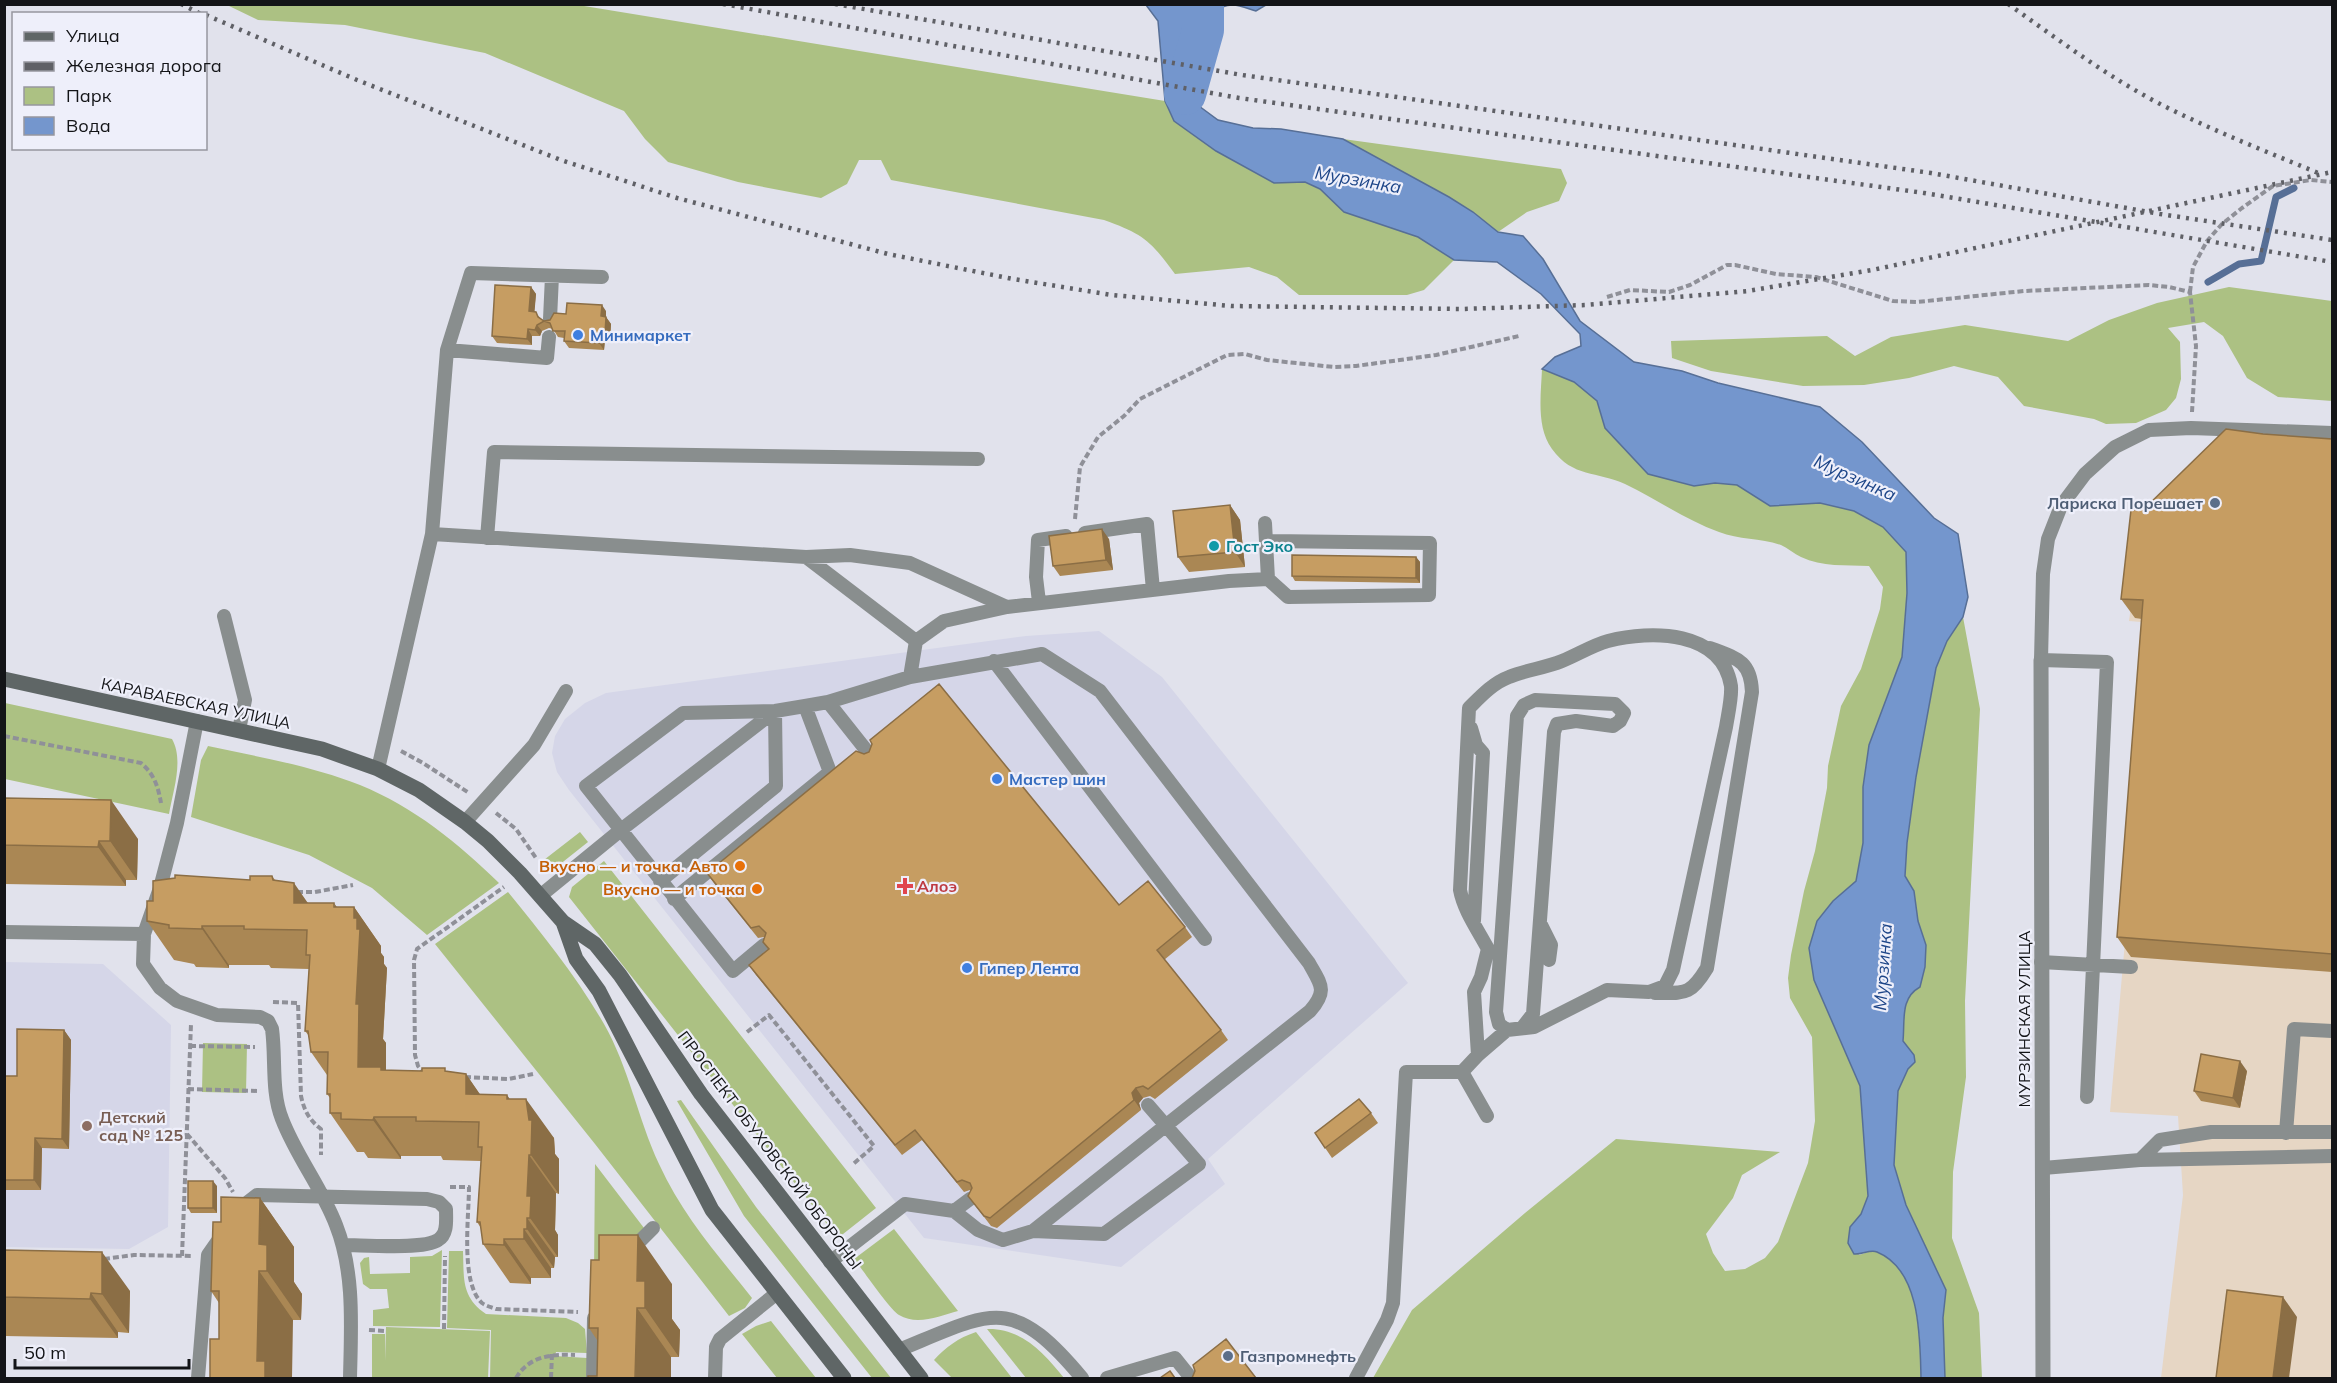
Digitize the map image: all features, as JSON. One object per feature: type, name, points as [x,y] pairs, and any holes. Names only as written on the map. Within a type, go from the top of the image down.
[{"type":"street","name":"МУРЗИНСКАЯ УЛИЦА","points":[[2041,660],[2043,1378]]},
{"type":"street","name":"КАРАВАЕВСКАЯ УЛИЦА","points":[[4,679],[322,749],[378,769]]},
{"type":"street","name":"ПРОСПЕКТ ОБУХОВСКОЙ ОБОРОНЫ","points":[[378,769],[419,790],[465,822],[488,841],[562,922],[595,944],[620,975],[701,1094],[921,1378]]},
{"type":"street","name":"ПРОСПЕКТ ОБУХОВСКОЙ ОБОРОНЫ","points":[[562,922],[576,959],[599,991],[712,1210],[844,1378]]},
{"type":"lane","points":[[378,769],[432,534],[447,350],[471,273],[603,278]]},
{"type":"lane","points":[[550,319],[552,276]]},
{"type":"lane","points":[[447,350],[547,358],[549,337]]},
{"type":"lane","points":[[2088,1096],[2107,662],[2041,660],[2043,574],[2048,539],[2061,506],[2085,474],[2115,447],[2149,430],[2191,428],[2332,434]]},
{"type":"lane","points":[[487,538],[495,452],[978,459]]},
{"type":"lane","points":[[1265,523],[1268,579]]},
{"type":"lane","points":[[1039,602],[1036,577],[1038,540],[1146,524],[1153,590]]},
{"type":"lane","points":[[432,534],[806,557],[850,555],[910,563],[1007,607]]},
{"type":"lane","points":[[910,677],[916,641],[944,621],[1007,607],[1229,581],[1268,579],[1288,597],[1429,595],[1430,543],[1266,541]]},
{"type":"lane","points":[[806,557],[916,641]]},
{"type":"lane","points":[[224,616],[245,700],[239,730]]},
{"type":"lane","points":[[1356,1378],[1387,1320],[1393,1303],[1406,1072],[1462,1072],[1507,1030],[1534,1027],[1607,990],[1684,993],[1698,982],[1707,968],[1752,692],[1752,676],[1739,658],[1689,640],[1671,636],[1638,634],[1606,641],[1556,663],[1509,677],[1490,688],[1469,708],[1460,890],[1463,905],[1488,949],[1481,977],[1474,992],[1478,1055]]},
{"type":"lane","points":[[1650,992],[1665,986],[1673,970],[1726,727],[1731,687],[1724,666],[1710,648]]},
{"type":"lane","points":[[764,945],[733,971],[586,786],[683,713],[775,711],[828,702],[910,677],[1042,654],[1100,691],[1309,963],[1322,988],[1321,999],[1310,1011],[1033,1231]]},
{"type":"lane","points":[[994,661],[1205,939]]},
{"type":"lane","points":[[465,822],[525,757],[566,691]]},
{"type":"lane","points":[[1507,1030],[1499,1024],[1496,1012],[1500,915],[1517,716],[1524,705],[1535,700],[1615,704],[1624,713],[1620,721],[1613,726],[1576,721],[1557,724],[1554,732],[1533,1014],[1522,1028]]},
{"type":"lane","points":[[828,702],[870,755]]},
{"type":"lane","points":[[674,899],[830,772],[805,706]]},
{"type":"lane","points":[[540,896],[622,829],[775,711]]},
{"type":"lane","points":[[660,881],[776,786],[775,711]]},
{"type":"lane","points":[[197,721],[177,823],[160,888],[144,934],[143,964],[160,988],[177,1001],[192,1008],[217,1015],[260,1017],[268,1021],[272,1029],[276,1091],[281,1118],[336,1224],[343,1245],[352,1303],[350,1378]]},
{"type":"lane","points":[[1540,921],[1551,945],[1549,960]]},
{"type":"lane","points":[[4,932],[144,934]]},
{"type":"lane","points":[[2041,962],[2131,968]]},
{"type":"lane","points":[[2286,1133],[2294,1029],[2332,1031]]},
{"type":"lane","points":[[1462,1072],[1487,1116]]},
{"type":"lane","points":[[830,1262],[905,1204],[954,1211],[978,1230],[1003,1240],[1033,1231],[1104,1234],[1199,1164],[1148,1105]]},
{"type":"lane","points":[[2140,1160],[2160,1140],[2211,1132],[2332,1132]]},
{"type":"lane","points":[[2043,1168],[2140,1160],[2332,1156]]},
{"type":"lane","points":[[198,1378],[208,1256],[241,1205],[257,1195],[321,1196],[427,1199],[440,1202],[446,1209],[446,1228],[440,1240],[425,1245],[343,1245]]},
{"type":"lane","points":[[954,1211],[970,1200]]},
{"type":"lane","points":[[620,1261],[653,1228]]},
{"type":"lane","points":[[715,1378],[716,1347],[720,1339],[777,1293]]},
{"type":"lane","points":[[593,1378],[595,1309]]},
{"type":"lane","points":[[899,1350],[974,1320],[1006,1317],[1037,1331],[1058,1349],[1082,1378]]},
{"type":"lane","points":[[1107,1378],[1175,1358],[1191,1378]]},
{"type":"path","points":[[2191,428],[2196,346],[2190,292],[2193,267],[2207,241],[2222,224],[2272,186],[2311,180],[2332,182]]},
{"type":"path","points":[[1608,297],[1630,290],[1669,292],[1690,285],[1726,265],[1776,274],[1816,277],[1893,301],[1917,302],[2024,291],[2149,285],[2190,292]]},
{"type":"path","points":[[1075,519],[1074,510],[1080,467],[1098,437],[1124,416],[1140,399],[1227,355],[1245,354],[1267,360],[1334,367],[1356,366],[1436,355],[1519,336]]},
{"type":"path","points":[[4,736],[141,763],[151,771],[158,787],[162,809]]},
{"type":"path","points":[[291,891],[315,892],[352,885]]},
{"type":"path","points":[[426,1075],[418,1066],[415,1055],[414,960],[417,949],[504,887]]},
{"type":"path","points":[[263,1001],[298,1003],[301,1096],[312,1123],[321,1130],[321,1159]]},
{"type":"path","points":[[182,1256],[192,1008]]},
{"type":"path","points":[[747,1032],[769,1015],[874,1146],[852,1165]]},
{"type":"path","points":[[190,1046],[274,1047]]},
{"type":"path","points":[[461,1077],[509,1079],[533,1074]]},
{"type":"path","points":[[188,1089],[276,1091]]},
{"type":"path","points":[[187,1134],[225,1178],[241,1205]]},
{"type":"path","points":[[446,1186],[469,1187],[469,1276],[475,1293],[483,1304],[496,1309],[595,1309]]},
{"type":"path","points":[[444,1329],[445,1249]]},
{"type":"path","points":[[101,1260],[134,1256],[208,1256]]},
{"type":"path","points":[[371,1330],[386,1331]]},
{"type":"path","points":[[551,1378],[552,1354]]},
{"type":"path","points":[[516,1378],[519,1372],[552,1354],[578,1355]]},
{"type":"shaded area","points":[[2332,453],[2332,1378],[2161,1378],[2183,1195],[2178,1116],[2110,1112],[2153,623],[2129,621],[2142,524]]},
{"type":"shaded area","points":[[1099,631],[1162,677],[1408,983],[1208,1159],[1225,1184],[1121,1267],[924,1238],[569,790],[557,772],[552,753],[555,736],[565,719],[585,703],[606,693],[1026,636]]},
{"type":"shaded area","name":"Детский сад № 125","points":[[5,962],[103,964],[171,1025],[168,1227],[129,1249],[5,1247]]},
{"type":"green space","points":[[227,5],[578,5],[1165,101],[1174,121],[1216,151],[1274,183],[1305,182],[1320,189],[1345,212],[1418,237],[1454,260],[1424,290],[1407,295],[1299,295],[1277,277],[1249,267],[1175,274],[1159,253],[1145,240],[1137,234],[1104,220],[891,180],[881,160],[859,160],[847,184],[821,198],[738,182],[668,162],[645,139],[624,111],[485,53],[345,25],[258,20]]},
{"type":"green space","points":[[1343,139],[1561,169],[1567,183],[1559,201],[1527,212],[1498,232],[1449,197]]},
{"type":"green space","points":[[2229,287],[2332,301],[2332,401],[2278,397],[2247,378],[2223,336],[2204,322],[2168,328],[2180,342],[2181,379],[2176,398],[2166,410],[2136,423],[2106,424],[2094,419],[2024,406],[1998,377],[1954,366],[1909,378],[1864,385],[1803,386],[1711,371],[1672,358],[1671,341],[1827,336],[1855,356],[1891,337],[1965,325],[2068,341],[2109,320],[2157,303]]},
{"type":"green space","points":[[1542,369],[1574,382],[1597,401],[1605,428],[1648,474],[1694,486],[1715,483],[1737,485],[1770,506],[1820,503],[1854,511],[1883,527],[1906,552],[1907,593],[1902,657],[1869,745],[1863,787],[1863,843],[1856,882],[1833,901],[1814,980],[1860,1086],[1868,1196],[1861,1214],[1850,1227],[1859,1255],[1874,1250],[1894,1262],[1903,1273],[1914,1301],[1917,1317],[1921,1378],[1373,1378],[1412,1310],[1616,1139],[1780,1152],[1742,1175],[1733,1198],[1706,1234],[1713,1253],[1725,1271],[1745,1269],[1765,1258],[1778,1242],[1808,1163],[1815,1121],[1812,1037],[1790,998],[1788,978],[1804,891],[1815,851],[1827,788],[1828,766],[1841,706],[1861,669],[1880,609],[1883,587],[1869,566],[1817,562],[1801,557],[1781,545],[1727,535],[1695,522],[1625,484],[1586,473],[1568,465],[1552,449],[1544,431],[1541,410]]},
{"type":"green space","points":[[1963,617],[1980,709],[1965,1001],[1966,1077],[1953,1172],[1952,1238],[1979,1313],[1982,1378],[1945,1378],[1943,1318],[1946,1290],[1906,1205],[1894,1165],[1898,1091],[1914,1055],[1903,1041],[1906,1003],[1920,987],[1925,967],[1926,945],[1918,921],[1914,891],[1905,876],[1907,843],[1916,777],[1936,668],[1947,641]]},
{"type":"green space","points":[[5,703],[172,739],[177,756],[177,766],[169,814],[5,779]]},
{"type":"green space","points":[[208,746],[323,772],[380,794],[434,827],[499,883],[427,935],[372,888],[309,855],[191,817],[201,760]]},
{"type":"green space","points":[[580,832],[588,842],[554,869],[545,869],[540,863]]},
{"type":"green space","points":[[604,861],[876,1208],[838,1238],[569,897],[572,887]]},
{"type":"green space","points":[[508,892],[571,973],[604,1024],[620,1058],[645,1129],[668,1183],[690,1218],[752,1298],[745,1308],[729,1316],[435,944]]},
{"type":"green space","points":[[203,1043],[247,1044],[246,1093],[202,1092]]},
{"type":"green space","points":[[681,1100],[756,1207],[891,1378],[872,1378],[744,1216],[677,1101]]},
{"type":"green space","points":[[595,1164],[644,1228],[594,1277]]},
{"type":"green space","points":[[894,1229],[958,1311],[928,1319],[913,1320],[899,1315],[883,1298],[854,1259]]},
{"type":"green space","points":[[442,1250],[440,1327],[373,1326],[373,1310],[389,1308],[387,1289],[370,1289],[363,1284],[360,1263],[364,1258],[369,1257],[370,1274],[410,1273],[410,1257],[432,1256]]},
{"type":"green space","points":[[449,1251],[463,1251],[464,1278],[468,1294],[478,1308],[486,1314],[566,1318],[585,1329],[587,1353],[556,1352],[555,1356],[587,1358],[586,1378],[490,1378],[491,1330],[447,1328]]},
{"type":"green space","points":[[771,1321],[816,1378],[777,1378],[742,1334]]},
{"type":"green space","points":[[386,1327],[490,1331],[488,1378],[372,1378],[372,1334],[385,1334],[385,1361]]},
{"type":"green space","points":[[987,1329],[1000,1330],[1021,1337],[1040,1351],[1064,1378],[1026,1378]]},
{"type":"green space","points":[[976,1332],[1012,1378],[952,1378],[934,1360],[953,1343]]},
{"type":"water","points":[[1146,5],[1233,5],[1221,8],[1212,15],[1205,27],[1194,72],[1191,97],[1218,120],[1253,128],[1281,129],[1343,139],[1449,197],[1498,232],[1523,236],[1543,259],[1580,321],[1634,362],[1682,371],[1718,383],[1820,407],[1862,442],[1934,518],[1958,534],[1968,597],[1963,617],[1947,641],[1936,668],[1916,777],[1907,843],[1905,876],[1914,891],[1918,921],[1926,945],[1925,967],[1920,987],[1906,1003],[1903,1041],[1914,1055],[1915,1062],[1908,1069],[1898,1091],[1894,1165],[1906,1205],[1946,1290],[1943,1318],[1945,1378],[1921,1378],[1920,1344],[1915,1307],[1910,1289],[1902,1274],[1891,1261],[1877,1252],[1854,1254],[1848,1243],[1850,1227],[1861,1214],[1868,1196],[1860,1086],[1814,980],[1809,948],[1817,921],[1833,901],[1856,881],[1863,843],[1863,787],[1869,745],[1902,657],[1907,593],[1906,552],[1883,527],[1854,511],[1820,503],[1770,506],[1737,485],[1715,483],[1694,486],[1648,474],[1605,428],[1597,401],[1574,382],[1542,369],[1555,357],[1581,346],[1580,334],[1541,294],[1497,262],[1454,260],[1418,237],[1344,212],[1320,189],[1305,182],[1274,183],[1216,151],[1174,121],[1165,101],[1158,21]]},
{"type":"water","points":[[1233,5],[1266,5],[1256,11]]},
{"type":"building","points":[[495,285],[531,287],[529,311],[536,312],[538,317],[544,321],[537,325],[535,330],[528,329],[527,339],[492,336]]},
{"type":"building","points":[[567,303],[602,305],[601,316],[606,317],[605,334],[600,333],[599,343],[564,341],[565,331],[553,331],[550,323],[544,321],[550,320],[554,313],[566,314]]},
{"type":"building","points":[[2226,429],[2332,439],[2332,954],[2117,937],[2143,600],[2121,599],[2131,510],[2144,509]]},
{"type":"building","points":[[1230,505],[1235,552],[1178,557],[1173,511]]},
{"type":"building","points":[[1102,529],[1106,560],[1053,566],[1049,536]]},
{"type":"building","name":"Гост Эко","points":[[1292,555],[1416,557],[1416,578],[1292,576]]},
{"type":"building","name":"Гипер Лента","points":[[939,684],[1119,905],[1148,881],[1185,927],[1157,950],[1221,1030],[1148,1089],[1143,1086],[1136,1088],[1132,1093],[1134,1100],[990,1218],[984,1216],[968,1196],[972,1188],[970,1183],[962,1180],[957,1182],[915,1130],[895,1145],[749,965],[769,949],[763,942],[766,933],[759,926],[751,928],[707,873],[856,751],[864,754],[869,752],[872,744],[870,740]]},
{"type":"building","points":[[4,798],[111,800],[110,841],[99,841],[98,847],[4,845]]},
{"type":"building","points":[[175,875],[250,880],[250,876],[272,876],[273,880],[294,883],[294,903],[334,903],[334,907],[354,907],[357,929],[360,929],[356,1004],[359,1004],[358,1067],[422,1071],[422,1068],[445,1068],[445,1071],[466,1074],[466,1094],[507,1095],[507,1099],[526,1099],[529,1120],[532,1120],[527,1196],[531,1196],[530,1218],[527,1218],[524,1239],[504,1239],[504,1245],[483,1244],[480,1222],[477,1222],[482,1147],[478,1147],[479,1122],[416,1121],[416,1117],[374,1117],[373,1120],[341,1119],[341,1113],[330,1113],[330,1094],[327,1094],[328,1052],[311,1052],[308,1031],[305,1031],[310,955],[306,955],[307,930],[244,929],[244,926],[202,926],[202,929],[169,928],[169,925],[147,921],[147,901],[153,901],[153,881],[175,878]]},
{"type":"building","points":[[17,1029],[64,1030],[62,1139],[35,1138],[34,1180],[4,1180],[4,1076],[17,1076]]},
{"type":"building","points":[[2201,1054],[2240,1061],[2233,1098],[2194,1091]]},
{"type":"building","points":[[1359,1099],[1371,1113],[1325,1148],[1315,1133]]},
{"type":"building","points":[[188,1181],[213,1181],[213,1208],[188,1208]]},
{"type":"building","points":[[221,1197],[260,1198],[259,1244],[267,1245],[267,1271],[259,1271],[257,1361],[265,1361],[265,1378],[210,1378],[210,1339],[219,1339],[219,1291],[211,1291],[213,1222],[221,1222]]},
{"type":"building","points":[[599,1235],[638,1235],[637,1281],[645,1281],[645,1308],[637,1308],[635,1378],[588,1378],[588,1376],[597,1376],[598,1328],[589,1328],[591,1260],[599,1260]]},
{"type":"building","points":[[4,1250],[102,1252],[102,1294],[91,1293],[90,1299],[4,1297]]},
{"type":"building","points":[[2227,1290],[2283,1297],[2273,1378],[2216,1378]]},
{"type":"building","name":"Газпромнефть","points":[[1226,1339],[1256,1378],[1192,1378],[1195,1371],[1193,1365]]},
{"type":"building","points":[[1170,1371],[1175,1378],[1160,1378]]},
{"type":"waterway","name":"Мурзинка","points":[[1185,94],[1203,30],[1203,4]]},
{"type":"waterway","points":[[2208,282],[2239,264],[2261,261],[2276,197],[2294,188]]},
{"type":"railway","points":[[181,4],[197,12]]},
{"type":"railway","points":[[723,4],[1239,98],[1924,193],[2332,262]]},
{"type":"railway","points":[[835,4],[1242,75],[1931,173],[2160,214],[2332,240]]},
{"type":"railway","points":[[2008,4],[2084,58],[2164,106],[2203,125],[2323,175]]},
{"type":"railway","points":[[207,15],[357,80],[561,160],[677,198],[888,254],[1013,279],[1112,295],[1231,306],[1462,309],[1586,305],[1748,291],[1872,270],[2332,172]]},
{"type":"place","name":"Минимаркет","points":[[578,335]]},
{"type":"place","name":"Лариска Порешает","points":[[2215,503]]},
{"type":"place","name":"Гост Эко","points":[[1214,546]]},
{"type":"place","name":"Мастер шин","points":[[997,779]]},
{"type":"place","name":"Вкусно — и точка. Авто","points":[[740,866]]},
{"type":"place","name":"Алоэ","points":[[905,886]]},
{"type":"place","name":"Вкусно — и точка","points":[[757,889]]},
{"type":"place","name":"Гипер Лента","points":[[967,968]]},
{"type":"place","name":"Детский сад № 125","points":[[87,1126]]},
{"type":"place","name":"Газпромнефть","points":[[1228,1356]]}]
